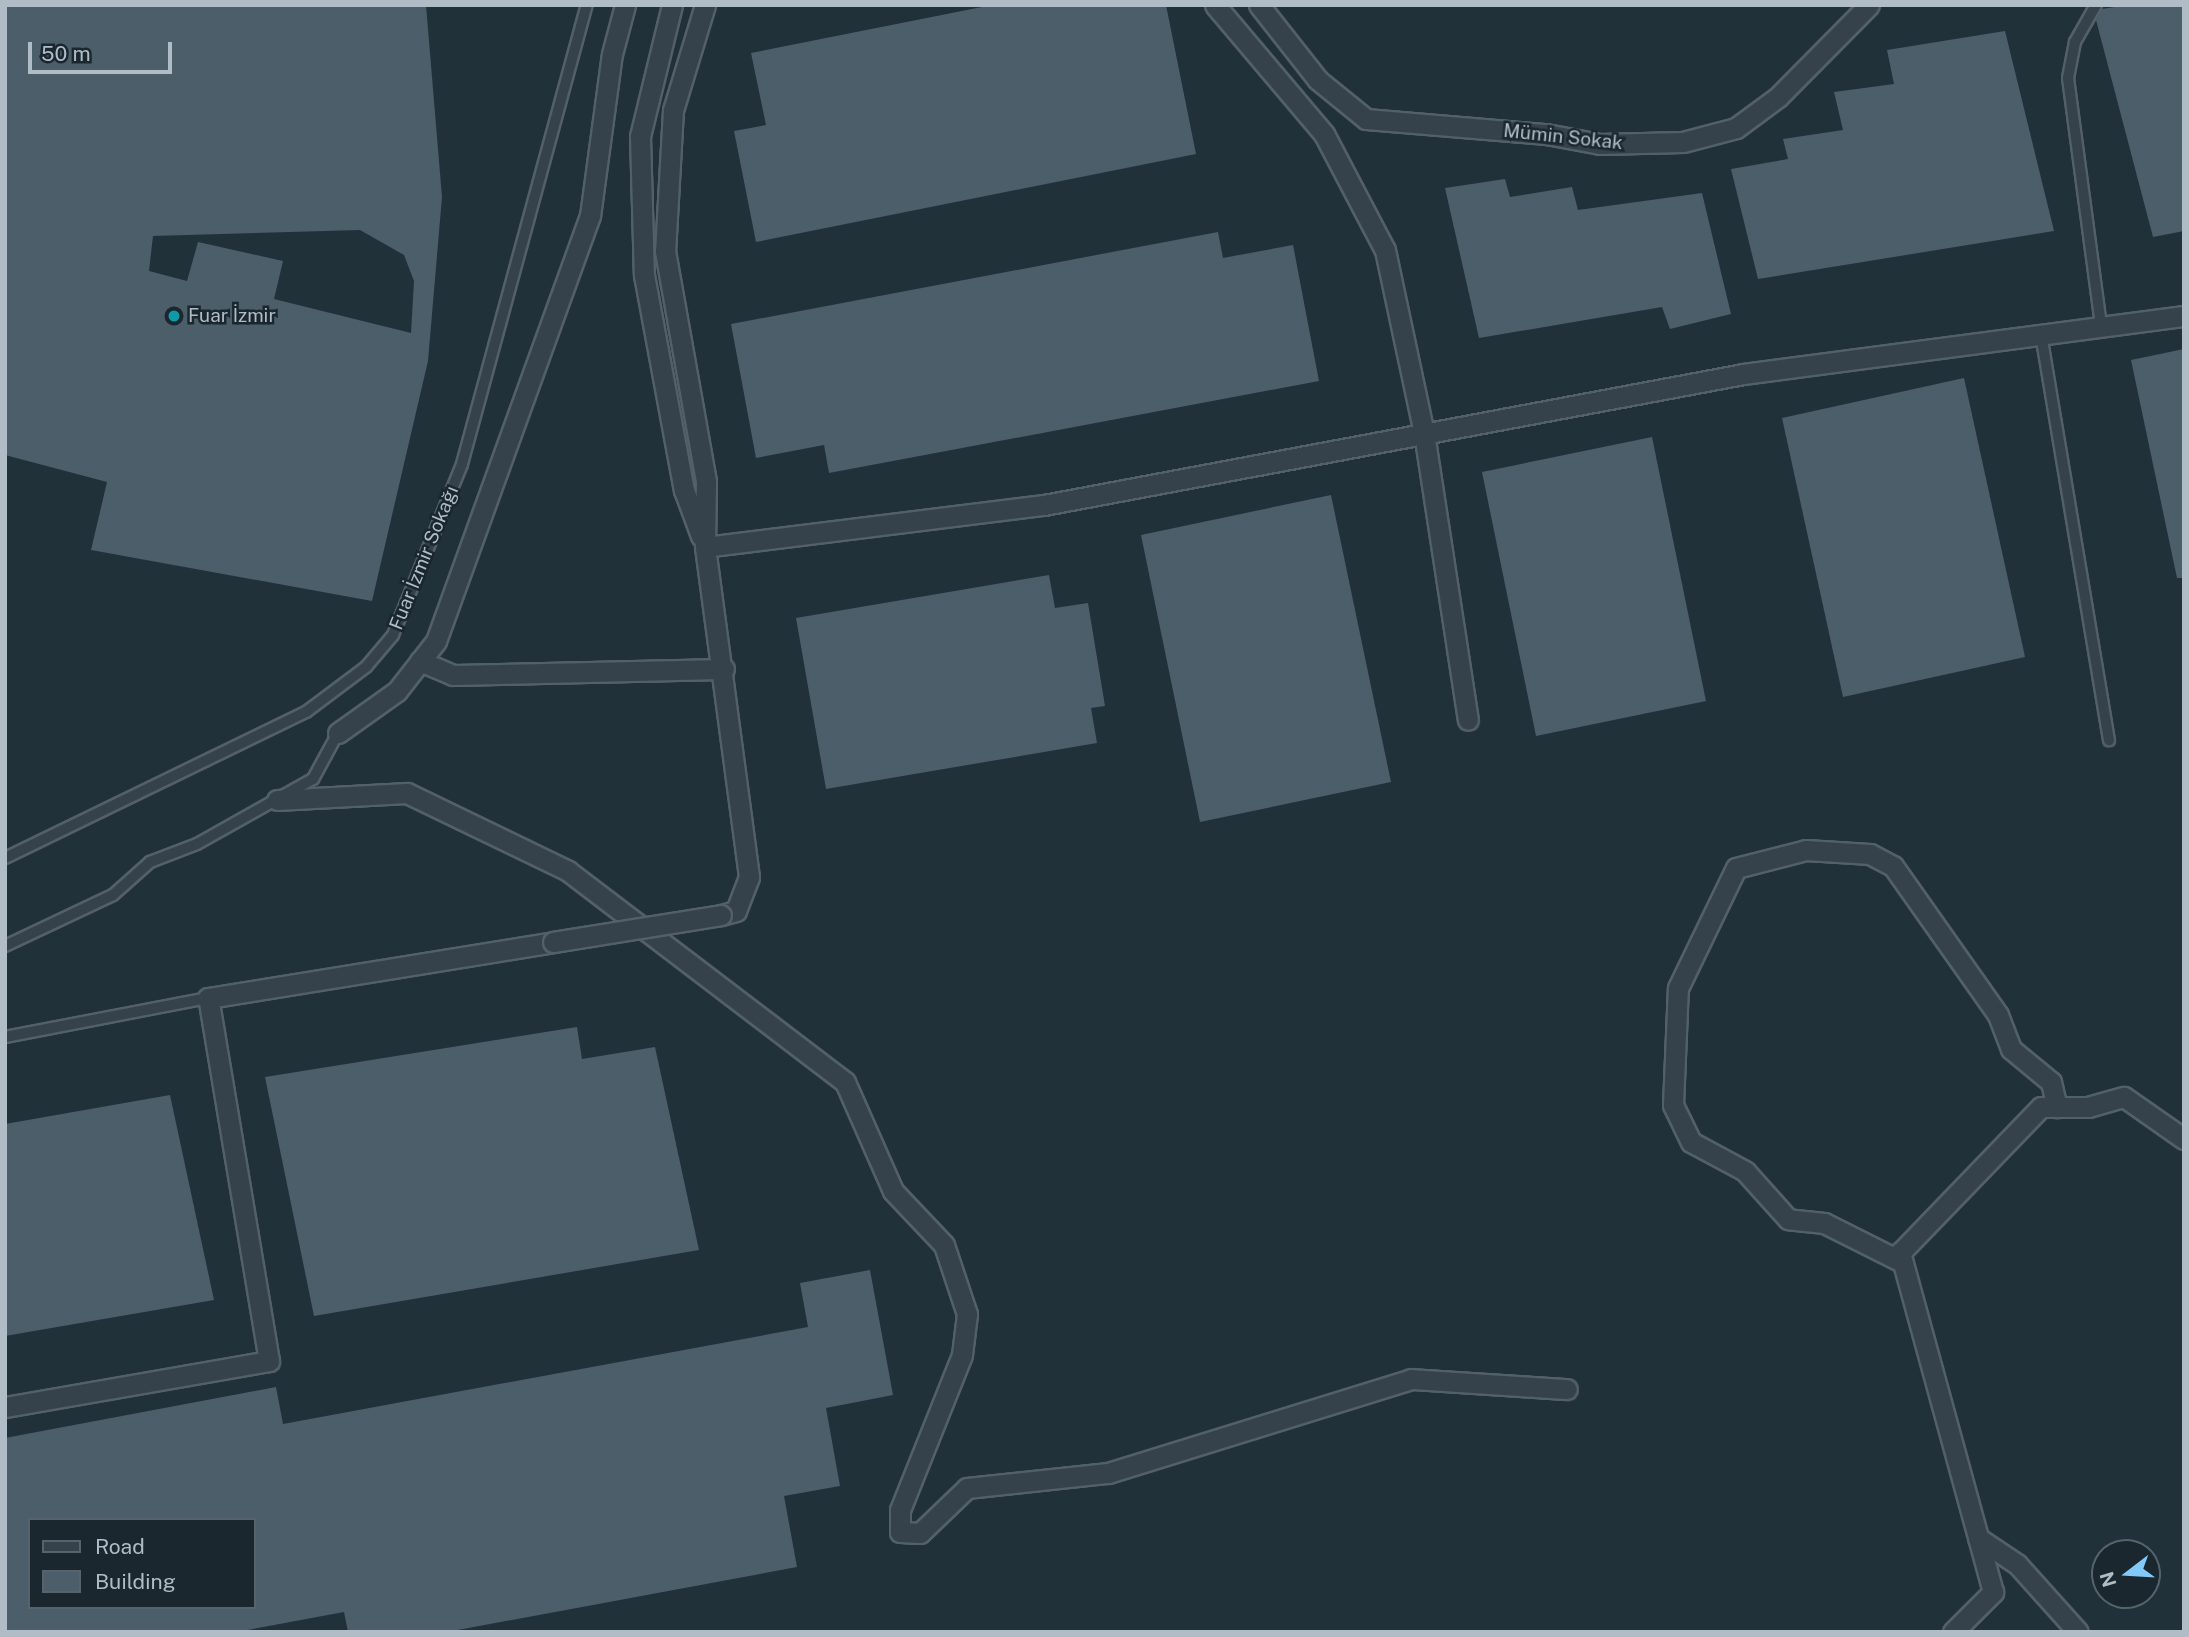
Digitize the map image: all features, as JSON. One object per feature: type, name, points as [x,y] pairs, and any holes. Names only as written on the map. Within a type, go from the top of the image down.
[{"type":"street","points":[[338,733],[397,691],[436,641],[590,216],[612,54],[625,5]]},
{"type":"street","points":[[671,5],[640,136],[644,275],[684,490],[705,547]]},
{"type":"street","points":[[5,1407],[269,1361],[208,998],[736,911],[749,877],[724,669],[705,547],[706,482],[665,251],[673,110],[705,5]]},
{"type":"street","points":[[1215,5],[1324,134],[1368,213],[1391,274],[1424,433],[1468,720]]},
{"type":"street","name":"Mümin Sokak","points":[[1259,5],[1318,80],[1366,119],[1600,144],[1683,142],[1736,128],[1778,97],[1869,5]]},
{"type":"street","points":[[705,547],[1044,506],[1743,374],[2184,316]]},
{"type":"street","points":[[420,661],[453,675],[724,669]]},
{"type":"street","points":[[277,800],[407,793],[568,872],[845,1082],[893,1191],[943,1245],[967,1314],[962,1356],[900,1510],[900,1532],[920,1533],[967,1488],[1108,1473],[1411,1379],[1567,1389]]},
{"type":"street","points":[[1902,1262],[1824,1223],[1788,1219],[1745,1171],[1691,1142],[1673,1105],[1678,988],[1736,867],[1806,850],[1870,854],[1894,866],[1998,1015],[2011,1049],[2052,1082],[2057,1107]]},
{"type":"street","points":[[1953,1632],[1993,1592],[1900,1253],[2041,1107],[2124,1097],[2184,1139]]},
{"type":"street","points":[[1978,1538],[2017,1564],[2078,1632]]},
{"type":"lane","name":"Fuar İzmir Sokağı","points":[[5,858],[306,712],[366,667],[393,635],[461,464],[587,5]]},
{"type":"lane","points":[[2096,5],[2075,42],[2068,78],[2101,326]]},
{"type":"lane","points":[[2041,334],[2109,740]]},
{"type":"lane","points":[[5,946],[113,895],[150,862],[277,800],[313,779],[338,733]]},
{"type":"lane","points":[[5,1037],[208,998]]},
{"type":"building","name":"Fuar İzmir","points":[[5,5],[426,5],[442,197],[428,361],[372,601],[91,550],[107,482],[5,455]],"holes":[[[360,230],[404,255],[414,281],[411,333],[274,299],[283,261],[198,242],[187,281],[149,271],[153,236]]]},
{"type":"building","points":[[992,5],[1166,5],[1196,154],[756,242],[734,131],[766,125],[751,53]]},
{"type":"building","points":[[2127,5],[2184,5],[2184,231],[2153,237],[2096,20],[2102,9]]},
{"type":"building","points":[[2005,31],[2054,231],[1758,279],[1731,169],[1788,159],[1783,139],[1843,130],[1834,92],[1894,84],[1887,50]]},
{"type":"building","points":[[1505,179],[1510,197],[1572,187],[1578,210],[1702,193],[1731,314],[1670,329],[1662,307],[1479,338],[1445,188]]},
{"type":"building","points":[[1218,232],[1223,258],[1293,245],[1319,381],[829,473],[824,445],[756,458],[731,324]]},
{"type":"building","points":[[2184,349],[2184,578],[2177,578],[2131,360]]},
{"type":"building","points":[[1964,378],[2025,657],[1843,697],[1782,418]]},
{"type":"building","points":[[1652,437],[1706,701],[1536,736],[1482,472]]},
{"type":"building","points":[[1331,495],[1391,782],[1200,822],[1141,535]]},
{"type":"building","points":[[1049,575],[1055,608],[1088,603],[1105,706],[1091,708],[1097,743],[826,789],[796,618]]},
{"type":"building","points":[[577,1027],[582,1059],[655,1047],[699,1250],[314,1316],[265,1077]]},
{"type":"building","points":[[170,1095],[214,1300],[5,1336],[5,1124]]},
{"type":"building","points":[[870,1270],[893,1395],[826,1408],[840,1486],[784,1496],[797,1567],[447,1632],[348,1632],[344,1612],[237,1632],[5,1632],[5,1438],[276,1387],[283,1424],[808,1327],[800,1283]]},
{"type":"place","name":"Fuar İzmir","points":[[174,316]]}]
